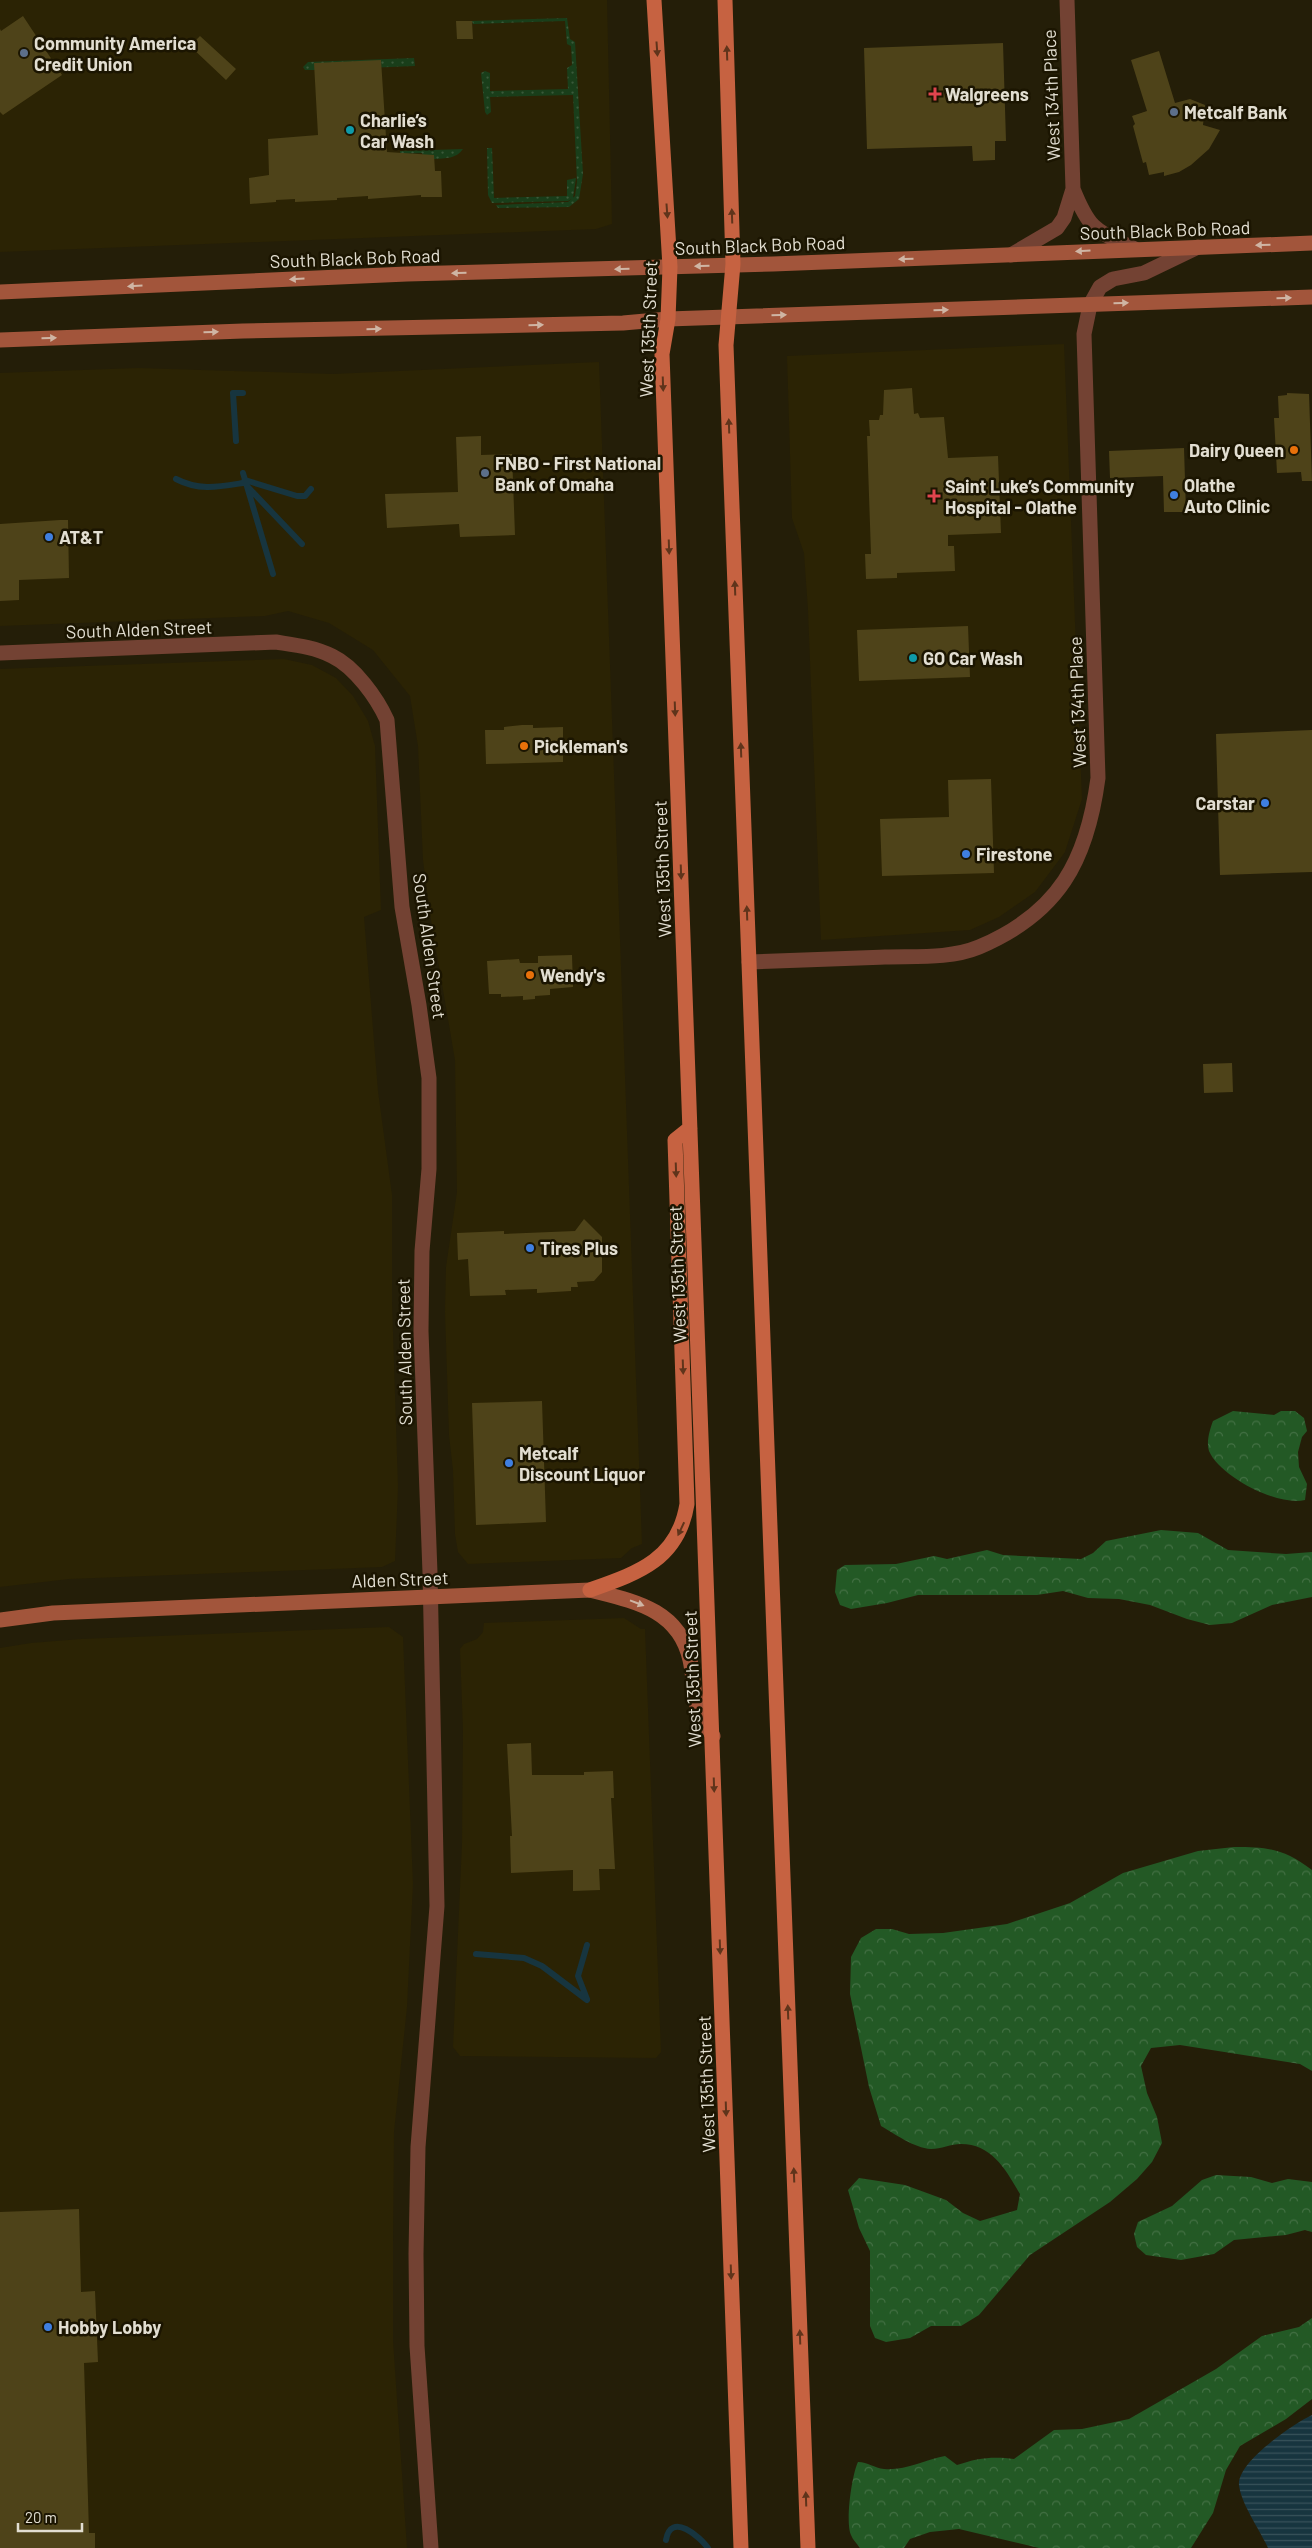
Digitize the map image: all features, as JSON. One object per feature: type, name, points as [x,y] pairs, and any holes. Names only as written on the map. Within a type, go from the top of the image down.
[{"type":"main road","name":"West 135th Street","points":[[654,0],[670,267],[668,319],[662,354],[741,2548]]},
{"type":"main road","points":[[725,0],[733,264],[730,317],[726,345],[808,2548]]},
{"type":"main road","name":"South Black Bob Road","points":[[0,292],[397,274],[670,267],[1312,243]]},
{"type":"main road","points":[[0,340],[234,332],[623,323],[668,319],[1312,296]]},
{"type":"main road","points":[[590,1590],[624,1578],[658,1559],[670,1549],[684,1522],[687,1504],[675,1140],[690,1128]]},
{"type":"main road","name":"Alden Street","points":[[0,1620],[54,1613],[590,1590],[626,1599],[658,1612],[676,1629],[690,1657],[699,1712],[712,1736]]},
{"type":"street","name":"West 134th Place","points":[[1011,255],[1057,228],[1064,218],[1073,189],[1067,0]]},
{"type":"street","name":"West 134th Place","points":[[1073,189],[1085,217],[1093,228],[1135,249]]},
{"type":"street","name":"West 134th Place","points":[[749,962],[946,955],[978,947],[1023,924],[1043,908],[1073,868],[1087,836],[1098,778],[1084,334],[1090,304],[1100,287],[1113,279],[1144,273],[1200,247]]},
{"type":"street","name":"South Alden Street","points":[[0,653],[276,642],[308,647],[334,656],[355,675],[376,698],[387,720],[402,907],[422,1022],[429,1078],[429,1169],[422,1251],[421,1331],[430,1597],[437,1906],[418,2147],[416,2254],[417,2346],[431,2548]]},
{"type":"shaded area","points":[[0,0],[607,0],[612,224],[596,229],[0,252]]},
{"type":"shaded area","points":[[1064,344],[1082,799],[1065,852],[1035,892],[999,917],[970,930],[821,940],[808,610],[804,553],[792,518],[787,356]]},
{"type":"shaded area","points":[[599,362],[642,1544],[632,1548],[621,1558],[468,1564],[458,1552],[455,1534],[453,1470],[449,1435],[445,1312],[446,1267],[457,1192],[455,1060],[429,908],[423,860],[418,746],[410,696],[373,650],[329,623],[288,611],[265,616],[0,626],[0,373],[138,368],[333,374]]},
{"type":"shaded area","points":[[284,659],[312,665],[336,678],[353,696],[368,721],[375,746],[381,910],[364,917],[378,1091],[392,1195],[392,1302],[398,1487],[395,1561],[382,1567],[69,1579],[0,1587],[0,669]]},
{"type":"shaded area","points":[[624,1618],[641,1629],[645,1629],[661,2052],[656,2058],[460,2056],[453,2047],[462,1843],[463,1731],[460,1649],[464,1644],[477,1639],[483,1632],[484,1623]]},
{"type":"shaded area","points":[[389,1627],[403,1637],[413,1884],[407,2007],[394,2132],[393,2241],[393,2340],[407,2548],[0,2548],[0,1648],[31,1643],[81,1639]]},
{"type":"green space","points":[[567,18],[570,39],[575,42],[583,174],[579,199],[569,207],[498,208],[496,205],[568,202],[575,196],[577,182],[573,95],[490,97],[491,112],[487,115],[485,112],[481,73],[485,71],[490,73],[490,91],[568,89],[567,68],[572,65],[571,46],[567,44],[565,21],[473,24],[472,21]]},
{"type":"green space","points":[[414,58],[415,66],[315,70],[305,70],[303,67],[308,62]]},
{"type":"green space","points":[[487,148],[492,148],[494,198],[567,196],[567,180],[576,178],[573,198],[568,201],[492,203],[488,195]]},
{"type":"green space","points":[[463,149],[457,155],[434,159],[434,155],[423,155],[422,153],[400,154],[400,151]]},
{"type":"green space","points":[[1233,1411],[1274,1415],[1281,1411],[1295,1411],[1304,1418],[1307,1431],[1302,1437],[1298,1452],[1299,1467],[1307,1484],[1305,1500],[1281,1499],[1251,1488],[1225,1471],[1215,1461],[1208,1447],[1213,1421]]},
{"type":"green space","points":[[1161,1530],[1198,1533],[1228,1550],[1286,1554],[1312,1552],[1312,1597],[1272,1605],[1232,1623],[1210,1625],[1187,1619],[1150,1605],[1119,1599],[1088,1598],[1063,1591],[1037,1595],[918,1595],[851,1609],[840,1605],[835,1592],[837,1570],[845,1565],[896,1564],[934,1556],[947,1559],[987,1550],[1003,1555],[1081,1559],[1093,1553],[1106,1541]]},
{"type":"green space","points":[[1234,1847],[1267,1849],[1284,1853],[1312,1870],[1312,2071],[1300,2064],[1180,2045],[1151,2048],[1141,2066],[1147,2093],[1157,2117],[1162,2143],[1152,2162],[1137,2179],[1110,2202],[1030,2255],[979,2315],[961,2326],[931,2326],[910,2338],[886,2342],[875,2338],[870,2326],[870,2251],[859,2228],[848,2190],[859,2178],[905,2185],[946,2200],[963,2213],[980,2221],[1017,2210],[1020,2194],[997,2160],[981,2148],[961,2144],[935,2149],[925,2148],[905,2140],[881,2126],[869,2087],[850,1994],[851,1957],[861,1938],[876,1929],[892,1929],[909,1934],[943,1933],[1007,1924],[1070,1903],[1123,1873],[1198,1851]]},
{"type":"green space","points":[[1216,2175],[1251,2177],[1272,2183],[1288,2179],[1312,2182],[1312,2232],[1305,2230],[1286,2235],[1234,2240],[1214,2254],[1181,2260],[1146,2255],[1137,2247],[1134,2234],[1138,2222],[1172,2206],[1202,2180]]},
{"type":"green space","points":[[1312,2318],[1312,2399],[1286,2419],[1240,2446],[1226,2470],[1213,2513],[1191,2548],[1039,2548],[959,2529],[930,2532],[910,2539],[904,2548],[860,2548],[852,2537],[849,2529],[849,2509],[858,2462],[892,2469],[907,2467],[945,2456],[957,2465],[985,2458],[1014,2459],[1054,2430],[1082,2429],[1129,2419],[1216,2369],[1262,2336],[1299,2327]]},
{"type":"water","points":[[1312,2415],[1312,2548],[1268,2548],[1240,2492],[1241,2476],[1256,2455],[1292,2426]]},
{"type":"building","name":"Community America Credit Union","points":[[23,16],[62,75],[3,115],[0,112],[0,29],[1,31]]},
{"type":"building","points":[[456,21],[472,21],[473,39],[457,39]]},
{"type":"building","points":[[200,36],[236,69],[226,80],[190,46]]},
{"type":"building","name":"Walgreens","points":[[1003,43],[1006,141],[995,141],[995,160],[973,161],[972,146],[867,149],[864,48]]},
{"type":"building","name":"Metcalf Bank","points":[[1159,51],[1175,103],[1190,99],[1205,105],[1203,125],[1220,130],[1209,149],[1191,165],[1179,172],[1164,176],[1164,172],[1149,175],[1146,162],[1143,163],[1132,116],[1147,111],[1131,60]]},
{"type":"building","name":"Charlie’s Car Wash","points":[[381,60],[387,152],[434,155],[435,171],[441,171],[442,197],[421,197],[421,195],[368,199],[368,196],[295,202],[295,199],[276,200],[276,202],[250,204],[249,178],[269,175],[268,139],[318,135],[314,63]]},
{"type":"building","name":"Saint Luke’s Community Hospital - Olathe","points":[[912,388],[914,414],[918,413],[920,418],[944,417],[948,458],[998,456],[1001,533],[948,535],[948,546],[954,546],[955,571],[897,573],[897,578],[866,579],[865,554],[871,554],[867,436],[870,436],[869,420],[879,420],[880,415],[883,415],[884,390]]},
{"type":"building","name":"Dairy Queen","points":[[1287,393],[1309,394],[1312,481],[1302,481],[1301,472],[1277,473],[1274,418],[1279,418],[1278,396],[1287,395]]},
{"type":"building","name":"FNBO - First National Bank of Omaha","points":[[481,436],[481,455],[512,454],[515,535],[460,537],[459,524],[387,528],[385,494],[458,492],[456,437]]},
{"type":"building","name":"Olathe Auto Clinic","points":[[1184,448],[1186,512],[1164,512],[1163,476],[1110,478],[1109,451]]},
{"type":"building","points":[[68,520],[69,578],[19,580],[19,600],[0,601],[0,524]]},
{"type":"building","name":"GO Car Wash","points":[[968,626],[970,677],[859,681],[857,630]]},
{"type":"building","name":"Pickleman's","points":[[533,725],[533,728],[563,727],[563,762],[486,764],[485,730],[504,730],[504,727]]},
{"type":"building","name":"Carstar","points":[[1312,730],[1312,872],[1220,875],[1216,734]]},
{"type":"building","points":[[991,779],[994,873],[882,876],[880,819],[949,817],[948,780]]},
{"type":"building","name":"Wendy's","points":[[572,955],[573,987],[550,989],[550,995],[535,996],[535,999],[523,1000],[523,996],[501,997],[501,994],[489,994],[487,961],[519,959],[520,963],[538,963],[538,956]]},
{"type":"building","points":[[1232,1063],[1233,1092],[1204,1093],[1203,1064]]},
{"type":"building","name":"Tires Plus","points":[[584,1219],[602,1237],[602,1272],[594,1281],[577,1282],[578,1287],[571,1287],[571,1291],[537,1293],[537,1289],[505,1290],[506,1295],[470,1296],[468,1259],[458,1260],[457,1233],[504,1231],[504,1234],[575,1231]]},
{"type":"building","name":"Metcalf Discount Liquor","points":[[542,1401],[546,1522],[476,1525],[472,1403]]},
{"type":"building","points":[[531,1743],[532,1775],[584,1775],[584,1772],[613,1771],[614,1798],[611,1798],[615,1869],[599,1869],[600,1890],[573,1891],[573,1870],[511,1873],[510,1836],[512,1836],[507,1744]]},
{"type":"building","name":"Hobby Lobby","points":[[79,2209],[81,2292],[95,2291],[98,2362],[84,2363],[89,2533],[95,2533],[95,2548],[0,2548],[0,2212]]},
{"type":"waterway","points":[[236,441],[233,393],[243,393]]},
{"type":"waterway","points":[[243,473],[273,574]]},
{"type":"waterway","points":[[176,479],[201,487],[225,486],[243,483],[245,480],[297,496],[305,496],[311,489]]},
{"type":"waterway","points":[[247,486],[302,544]]},
{"type":"waterway","points":[[587,1945],[578,1976],[587,1999]]},
{"type":"waterway","points":[[476,1954],[524,1958],[542,1966],[587,2000]]},
{"type":"waterway","points":[[666,2540],[669,2532],[674,2527],[679,2527],[693,2533],[708,2548]]},
{"type":"place","name":"Community America Credit Union","points":[[24,53]]},
{"type":"place","name":"Walgreens","points":[[935,94]]},
{"type":"place","name":"Metcalf Bank","points":[[1174,112]]},
{"type":"place","name":"Charlie’s Car Wash","points":[[350,130]]},
{"type":"place","name":"Dairy Queen","points":[[1294,450]]},
{"type":"place","name":"FNBO - First National Bank of Omaha","points":[[485,473]]},
{"type":"place","name":"Olathe Auto Clinic","points":[[1174,495]]},
{"type":"place","name":"Saint Luke’s Community Hospital - Olathe","points":[[934,496]]},
{"type":"place","name":"AT&T","points":[[49,537]]},
{"type":"place","name":"GO Car Wash","points":[[913,658]]},
{"type":"place","name":"Pickleman's","points":[[524,746]]},
{"type":"place","name":"Carstar","points":[[1265,803]]},
{"type":"place","name":"Firestone","points":[[966,854]]},
{"type":"place","name":"Wendy's","points":[[530,975]]},
{"type":"place","name":"Tires Plus","points":[[530,1248]]},
{"type":"place","name":"Metcalf Discount Liquor","points":[[509,1463]]},
{"type":"place","name":"Hobby Lobby","points":[[48,2327]]}]
